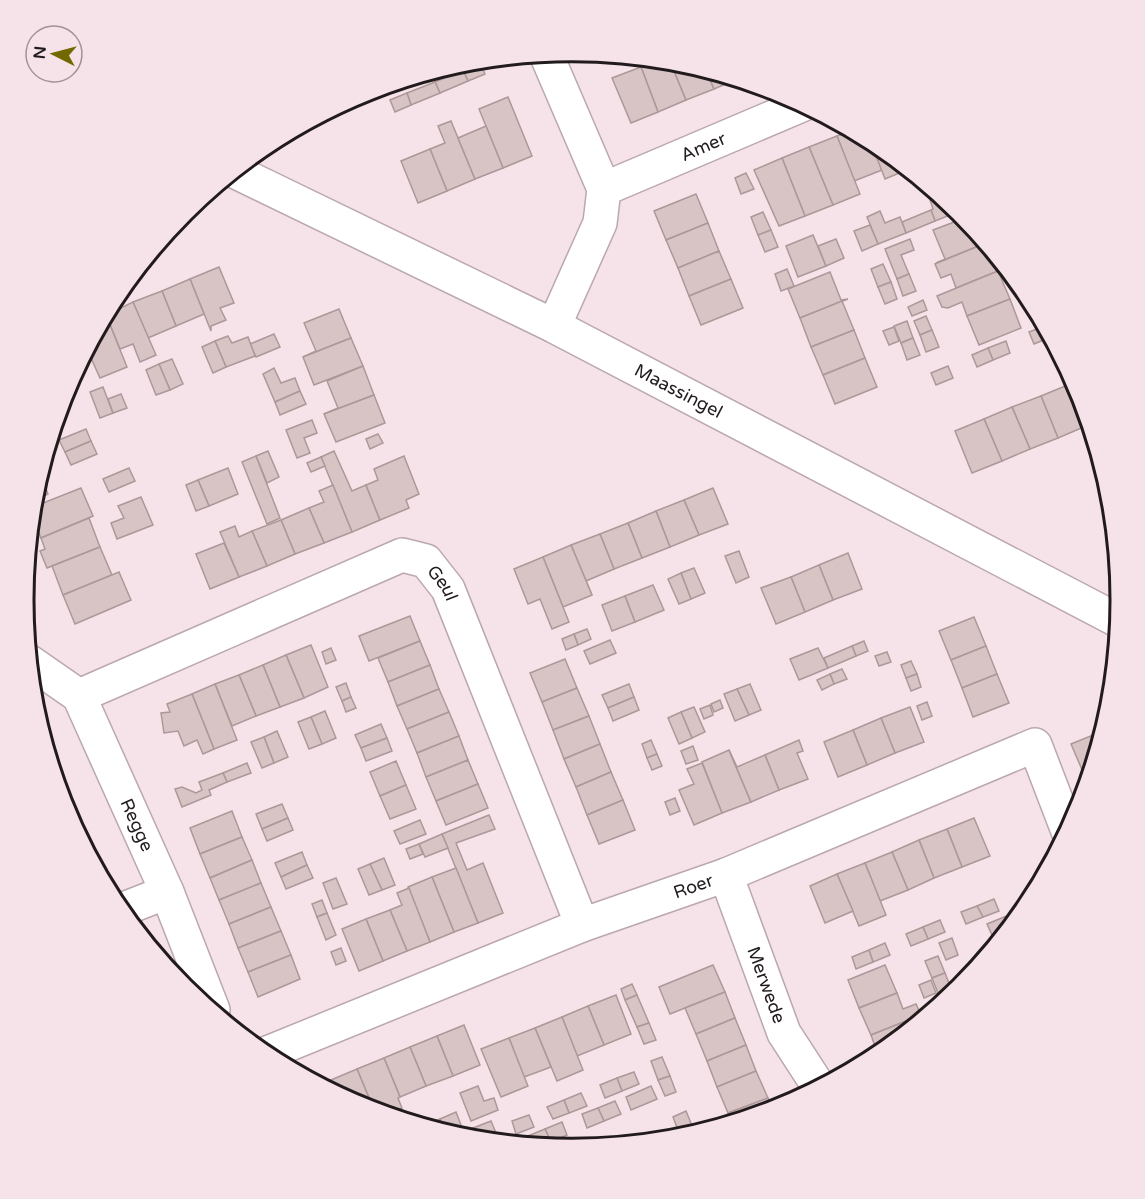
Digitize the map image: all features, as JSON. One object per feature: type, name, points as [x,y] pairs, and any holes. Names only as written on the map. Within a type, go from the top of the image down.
[{"type":"street","points":[[550,63],[604,189],[600,223],[554,326]]},
{"type":"street","name":"Amer","points":[[604,189],[793,109]]},
{"type":"street","name":"Maassingel","points":[[242,175],[554,326],[1110,616]]},
{"type":"street","name":"Geul","points":[[79,696],[402,555],[426,561],[448,589],[582,925]]},
{"type":"street","points":[[39,668],[79,696]]},
{"type":"street","name":"Regge","points":[[79,696],[166,892],[206,993]]},
{"type":"street","name":"Roer","points":[[277,1049],[582,925],[726,875],[1035,745],[1063,819]]},
{"type":"street","name":"Merwede","points":[[726,875],[784,1033],[814,1080]]},
{"type":"street","points":[[131,906],[166,892]]},
{"type":"building","points":[[641,67],[674,72],[686,100],[658,112]]},
{"type":"building","points":[[641,67],[658,112],[631,123],[612,78]]},
{"type":"building","points":[[483,69],[485,74],[468,81],[464,73]]},
{"type":"building","points":[[674,72],[710,80],[714,89],[686,100]]},
{"type":"building","points":[[464,73],[468,81],[440,93],[435,82]]},
{"type":"building","points":[[710,80],[726,84],[714,89]]},
{"type":"building","points":[[435,82],[440,93],[411,105],[407,93]]},
{"type":"building","points":[[407,93],[411,105],[395,112],[390,100]]},
{"type":"building","points":[[508,97],[532,156],[503,168],[479,109]]},
{"type":"building","points":[[451,121],[475,179],[447,191],[430,149],[445,143],[438,126]]},
{"type":"building","points":[[486,126],[503,168],[475,179],[458,138]]},
{"type":"building","points":[[842,134],[876,156],[882,170],[854,181],[837,136]]},
{"type":"building","points":[[837,136],[860,194],[833,205],[809,147]]},
{"type":"building","points":[[809,147],[833,205],[805,216],[782,158]]},
{"type":"building","points":[[430,149],[447,191],[418,203],[401,161]]},
{"type":"building","points":[[876,156],[900,173],[885,179]]},
{"type":"building","points":[[782,158],[805,216],[779,226],[754,170]]},
{"type":"building","points":[[746,173],[754,189],[741,194],[735,178]]},
{"type":"building","points":[[696,194],[708,223],[666,240],[654,211]]},
{"type":"building","points":[[932,199],[949,215],[935,221]]},
{"type":"building","points":[[931,210],[935,221],[906,233],[902,222]]},
{"type":"building","points":[[880,211],[885,223],[900,217],[906,233],[878,244],[867,217]]},
{"type":"building","points":[[763,212],[771,230],[758,235],[751,217]]},
{"type":"building","points":[[955,222],[978,246],[936,263],[945,259],[933,230]]},
{"type":"building","points":[[708,223],[719,251],[678,268],[666,240]]},
{"type":"building","points":[[870,225],[878,244],[862,251],[854,231]]},
{"type":"building","points":[[771,230],[778,247],[765,252],[758,235]]},
{"type":"building","points":[[813,235],[826,266],[798,277],[786,246]]},
{"type":"building","points":[[836,239],[844,258],[826,266],[818,246]]},
{"type":"building","points":[[910,239],[914,250],[901,255],[909,274],[897,279],[885,249]]},
{"type":"building","points":[[978,246],[998,271],[956,288],[951,274],[941,278],[935,264]]},
{"type":"building","points":[[719,251],[731,279],[689,296],[678,268]]},
{"type":"building","points":[[883,264],[891,282],[878,287],[871,269]]},
{"type":"building","points":[[219,267],[234,303],[220,308],[226,320],[211,326],[211,331],[190,279]]},
{"type":"building","points":[[787,269],[794,286],[781,291],[775,274]]},
{"type":"building","points":[[998,271],[1010,299],[967,316],[962,302],[948,308],[942,307],[937,296]]},
{"type":"building","points":[[830,272],[841,300],[848,299],[800,318],[788,289]]},
{"type":"building","points":[[909,274],[916,291],[903,296],[897,279]]},
{"type":"building","points":[[190,279],[204,314],[176,326],[162,291]]},
{"type":"building","points":[[731,279],[743,308],[701,325],[689,296]]},
{"type":"building","points":[[891,282],[897,299],[885,304],[878,287]]},
{"type":"building","points":[[162,291],[176,326],[148,338],[133,302]]},
{"type":"building","points":[[1010,299],[1021,328],[979,345],[967,316]]},
{"type":"building","points":[[923,300],[927,310],[912,316],[908,307]]},
{"type":"building","points":[[842,301],[854,330],[811,347],[800,318]]},
{"type":"building","points":[[133,302],[156,355],[140,362],[133,344],[120,349],[110,325],[121,308]]},
{"type":"building","points":[[339,309],[351,338],[303,357],[316,351],[304,323]]},
{"type":"building","points":[[926,316],[932,330],[920,335],[914,321]]},
{"type":"building","points":[[907,321],[913,338],[901,343],[894,326]]},
{"type":"building","points":[[110,325],[127,367],[100,378],[92,359]]},
{"type":"building","points":[[894,327],[899,341],[889,345],[883,331]]},
{"type":"building","points":[[1037,329],[1043,340],[1034,344],[1029,332]]},
{"type":"building","points":[[854,330],[865,358],[823,375],[811,347]]},
{"type":"building","points":[[932,330],[939,347],[926,352],[920,335]]},
{"type":"building","points":[[274,334],[280,347],[256,357],[250,344]]},
{"type":"building","points":[[228,336],[232,343],[248,337],[255,356],[226,367],[215,341]]},
{"type":"building","points":[[351,338],[363,366],[314,385],[303,357]]},
{"type":"building","points":[[913,338],[920,355],[907,360],[901,343]]},
{"type":"building","points":[[215,341],[226,367],[213,373],[202,347]]},
{"type":"building","points":[[1006,341],[1010,353],[993,360],[988,348]]},
{"type":"building","points":[[988,348],[993,360],[977,367],[972,355]]},
{"type":"building","points":[[865,358],[877,387],[835,404],[823,375]]},
{"type":"building","points":[[172,359],[183,384],[170,390],[159,364]]},
{"type":"building","points":[[159,364],[170,390],[156,395],[146,370]]},
{"type":"building","points":[[363,366],[374,395],[324,414],[338,408],[327,381]]},
{"type":"building","points":[[948,366],[953,378],[936,385],[931,373]]},
{"type":"building","points":[[274,368],[281,383],[295,378],[300,391],[275,402],[263,374]]},
{"type":"building","points":[[1066,386],[1082,428],[1058,438],[1041,396]]},
{"type":"building","points":[[103,387],[113,413],[100,418],[90,392]]},
{"type":"building","points":[[300,391],[306,404],[280,415],[275,402]]},
{"type":"building","points":[[121,394],[127,408],[113,413],[108,399]]},
{"type":"building","points":[[374,395],[385,423],[336,442],[324,414]]},
{"type":"building","points":[[1041,396],[1058,438],[1030,449],[1012,407]]},
{"type":"building","points":[[1012,407],[1030,449],[1002,461],[984,419]]},
{"type":"building","points":[[984,419],[1002,461],[972,473],[955,431]]},
{"type":"building","points":[[312,420],[317,433],[304,438],[310,453],[297,458],[286,430]]},
{"type":"building","points":[[86,429],[91,441],[65,452],[59,440]]},
{"type":"building","points":[[378,434],[383,443],[370,449],[366,439]]},
{"type":"building","points":[[91,441],[97,454],[71,465],[65,452]]},
{"type":"building","points":[[268,451],[279,477],[267,483],[256,456]]},
{"type":"building","points":[[334,451],[352,491],[366,485],[380,520],[352,532],[321,457]]},
{"type":"building","points":[[256,456],[280,518],[267,524],[242,462]]},
{"type":"building","points":[[404,456],[419,494],[406,500],[409,508],[380,520],[366,485],[378,480],[374,469]]},
{"type":"building","points":[[321,457],[325,466],[311,472],[307,463]]},
{"type":"building","points":[[129,468],[135,481],[109,492],[103,479]]},
{"type":"building","points":[[228,468],[238,494],[209,506],[198,480]]},
{"type":"building","points":[[198,480],[209,506],[196,511],[186,485]]},
{"type":"building","points":[[333,485],[352,532],[324,543],[309,508],[324,502],[319,491]]},
{"type":"building","points":[[81,488],[93,516],[41,538],[39,533],[44,503]]},
{"type":"building","points":[[713,488],[728,524],[699,535],[684,500]]},
{"type":"building","points":[[141,497],[153,525],[117,539],[111,523],[124,518],[118,506]]},
{"type":"building","points":[[684,500],[699,535],[670,547],[656,511]]},
{"type":"building","points":[[309,508],[324,543],[295,554],[281,520]]},
{"type":"building","points":[[656,511],[670,547],[642,558],[628,523]]},
{"type":"building","points":[[89,518],[100,547],[47,568],[40,551],[45,549],[41,538]]},
{"type":"building","points":[[281,520],[295,554],[267,566],[252,531]]},
{"type":"building","points":[[628,523],[642,558],[614,569],[600,534]]},
{"type":"building","points":[[235,526],[239,537],[252,531],[267,566],[239,577],[220,532]]},
{"type":"building","points":[[600,534],[614,569],[586,581],[571,545]]},
{"type":"building","points":[[224,543],[239,577],[210,589],[196,554]]},
{"type":"building","points":[[571,545],[592,595],[563,607],[543,557]]},
{"type":"building","points":[[100,547],[112,575],[63,595],[52,566]]},
{"type":"building","points":[[739,551],[749,577],[736,583],[725,556]]},
{"type":"building","points":[[848,553],[862,589],[833,600],[819,565]]},
{"type":"building","points":[[543,557],[569,622],[552,629],[540,599],[528,604],[514,569]]},
{"type":"building","points":[[819,565],[833,600],[805,612],[791,577]]},
{"type":"building","points":[[694,568],[705,593],[691,599],[681,573]]},
{"type":"building","points":[[119,572],[131,600],[75,624],[63,595]]},
{"type":"building","points":[[681,573],[691,599],[679,604],[668,579]]},
{"type":"building","points":[[791,577],[805,612],[776,624],[761,588]]},
{"type":"building","points":[[653,585],[664,610],[635,622],[625,596]]},
{"type":"building","points":[[625,596],[635,622],[612,631],[602,605]]},
{"type":"building","points":[[410,616],[420,641],[369,661],[359,636]]},
{"type":"building","points":[[974,617],[986,646],[951,660],[939,631]]},
{"type":"building","points":[[587,629],[591,639],[578,645],[574,634]]},
{"type":"building","points":[[574,634],[578,645],[566,650],[562,639]]},
{"type":"building","points":[[610,640],[616,653],[590,664],[584,651]]},
{"type":"building","points":[[420,641],[430,665],[388,682],[378,658]]},
{"type":"building","points":[[864,641],[868,651],[856,656],[852,646]]},
{"type":"building","points":[[311,645],[328,687],[304,698],[286,655]]},
{"type":"building","points":[[852,646],[856,656],[828,668],[824,658]]},
{"type":"building","points":[[986,646],[997,674],[962,688],[951,660]]},
{"type":"building","points":[[331,648],[336,660],[326,664],[322,652]]},
{"type":"building","points":[[818,648],[828,668],[799,680],[790,659]]},
{"type":"building","points":[[887,652],[891,662],[879,666],[875,656]]},
{"type":"building","points":[[286,655],[304,698],[280,707],[263,665]]},
{"type":"building","points":[[565,659],[577,688],[542,702],[530,673]]},
{"type":"building","points":[[911,661],[917,674],[906,678],[901,665]]},
{"type":"building","points":[[263,665],[280,707],[256,716],[239,675]]},
{"type":"building","points":[[430,665],[439,689],[397,706],[388,682]]},
{"type":"building","points":[[842,669],[847,679],[834,684],[830,674]]},
{"type":"building","points":[[830,674],[834,684],[822,690],[817,680]]},
{"type":"building","points":[[917,674],[921,687],[911,691],[906,678]]},
{"type":"building","points":[[997,674],[1009,703],[973,717],[962,688]]},
{"type":"building","points":[[239,675],[256,716],[232,726],[215,684]]},
{"type":"building","points":[[346,683],[351,697],[342,701],[336,687]]},
{"type":"building","points":[[215,684],[237,740],[214,749],[192,694]]},
{"type":"building","points":[[629,684],[634,697],[608,708],[602,695]]},
{"type":"building","points":[[750,684],[761,710],[749,715],[737,689]]},
{"type":"building","points":[[577,688],[589,716],[553,730],[542,702]]},
{"type":"building","points":[[439,689],[449,712],[407,729],[397,706]]},
{"type":"building","points":[[737,689],[749,715],[735,721],[724,694]]},
{"type":"building","points":[[192,694],[214,749],[203,754],[197,740],[184,746],[178,731],[164,733],[161,713],[170,712],[167,704]]},
{"type":"building","points":[[351,697],[356,708],[346,712],[342,701]]},
{"type":"building","points":[[634,697],[639,710],[613,721],[608,708]]},
{"type":"building","points":[[720,700],[723,708],[714,712],[711,704]]},
{"type":"building","points":[[927,702],[932,716],[922,720],[917,706]]},
{"type":"building","points":[[710,705],[713,715],[704,719],[700,709]]},
{"type":"building","points":[[694,707],[705,732],[692,738],[681,712]]},
{"type":"building","points":[[910,707],[924,742],[895,753],[881,718]]},
{"type":"building","points":[[325,711],[336,738],[322,744],[311,717]]},
{"type":"building","points":[[449,712],[459,736],[417,753],[407,729]]},
{"type":"building","points":[[681,712],[692,738],[679,744],[668,718]]},
{"type":"building","points":[[589,716],[600,744],[564,759],[553,730]]},
{"type":"building","points":[[311,717],[322,744],[309,749],[298,722]]},
{"type":"building","points":[[881,718],[895,753],[867,765],[853,730]]},
{"type":"building","points":[[381,724],[387,738],[361,748],[355,735]]},
{"type":"building","points":[[853,730],[867,765],[838,777],[824,742]]},
{"type":"building","points":[[277,731],[288,757],[274,763],[264,737]]},
{"type":"building","points":[[1093,735],[1082,771],[1071,744]]},
{"type":"building","points":[[459,736],[468,760],[426,777],[417,753]]},
{"type":"building","points":[[264,737],[274,763],[262,768],[251,742]]},
{"type":"building","points":[[387,738],[392,751],[366,761],[361,748]]},
{"type":"building","points":[[651,740],[657,754],[647,758],[642,744]]},
{"type":"building","points":[[799,740],[803,751],[797,753],[808,779],[779,790],[765,755]]},
{"type":"building","points":[[600,744],[611,772],[576,787],[564,759]]},
{"type":"building","points":[[693,746],[698,760],[686,764],[681,751]]},
{"type":"building","points":[[729,750],[751,802],[722,813],[702,762]]},
{"type":"building","points":[[729,750],[737,767],[765,755],[779,790],[751,802]]},
{"type":"building","points":[[657,754],[662,766],[652,770],[647,758]]},
{"type":"building","points":[[468,760],[478,784],[436,801],[426,777]]},
{"type":"building","points":[[396,761],[406,785],[380,796],[370,772]]},
{"type":"building","points":[[247,763],[251,773],[227,782],[223,773]]},
{"type":"building","points":[[702,763],[722,813],[694,825],[679,790],[694,784],[687,769]]},
{"type":"building","points":[[611,772],[623,800],[587,815],[576,787]]},
{"type":"building","points":[[223,773],[227,782],[209,790],[211,795],[182,807],[175,789],[182,787],[196,793],[202,790],[199,782]]},
{"type":"building","points":[[478,784],[488,808],[446,825],[436,801]]},
{"type":"building","points":[[406,785],[416,809],[390,819],[380,796]]},
{"type":"building","points":[[675,798],[680,811],[670,815],[665,802]]},
{"type":"building","points":[[623,800],[635,830],[599,844],[587,815]]},
{"type":"building","points":[[282,804],[288,818],[262,829],[256,814]]},
{"type":"building","points":[[232,811],[242,837],[200,854],[190,828]]},
{"type":"building","points":[[489,815],[495,829],[456,843],[467,870],[483,863],[503,913],[478,923],[442,834]]},
{"type":"building","points":[[288,818],[293,830],[267,841],[262,829]]},
{"type":"building","points":[[974,818],[990,856],[962,867],[947,829]]},
{"type":"building","points":[[420,820],[426,834],[400,844],[394,831]]},
{"type":"building","points":[[947,829],[962,867],[934,878],[919,840]]},
{"type":"building","points":[[442,834],[448,848],[425,857],[419,844]]},
{"type":"building","points":[[242,837],[252,860],[210,878],[200,854]]},
{"type":"building","points":[[919,840],[934,878],[908,890],[892,852]]},
{"type":"building","points":[[419,844],[423,854],[410,859],[406,849]]},
{"type":"building","points":[[302,852],[307,865],[281,877],[275,863]]},
{"type":"building","points":[[892,852],[908,890],[880,901],[865,863]]},
{"type":"building","points":[[384,858],[395,885],[382,890],[370,864]]},
{"type":"building","points":[[252,860],[261,883],[219,900],[210,878]]},
{"type":"building","points":[[865,863],[886,915],[859,926],[837,874]]},
{"type":"building","points":[[370,864],[382,890],[369,895],[358,869]]},
{"type":"building","points":[[307,865],[313,878],[286,889],[281,877]]},
{"type":"building","points":[[456,868],[478,923],[454,932],[432,877]]},
{"type":"building","points":[[837,874],[853,911],[825,923],[810,886]]},
{"type":"building","points":[[432,877],[454,932],[430,942],[408,887]]},
{"type":"building","points":[[336,878],[347,904],[333,909],[323,883]]},
{"type":"building","points":[[261,883],[271,907],[229,924],[219,900]]},
{"type":"building","points":[[409,888],[430,942],[407,951],[390,910],[402,905],[397,893]]},
{"type":"building","points":[[994,899],[999,911],[983,917],[977,906]]},
{"type":"building","points":[[322,900],[327,913],[317,917],[312,904]]},
{"type":"building","points":[[977,906],[983,917],[966,924],[961,912]]},
{"type":"building","points":[[271,907],[281,931],[238,948],[229,924]]},
{"type":"building","points":[[390,910],[407,951],[383,961],[366,919]]},
{"type":"building","points":[[327,913],[336,935],[326,940],[317,917]]},
{"type":"building","points":[[1007,916],[992,935],[987,924]]},
{"type":"building","points":[[366,919],[383,961],[359,971],[342,929]]},
{"type":"building","points":[[940,920],[945,932],[928,939],[923,927]]},
{"type":"building","points":[[923,927],[928,939],[911,946],[906,934]]},
{"type":"building","points":[[281,931],[291,955],[248,972],[238,948]]},
{"type":"building","points":[[952,938],[958,955],[946,960],[939,943]]},
{"type":"building","points":[[885,943],[890,955],[873,962],[869,950]]},
{"type":"building","points":[[341,948],[346,961],[336,965],[331,952]]},
{"type":"building","points":[[869,950],[873,962],[856,969],[852,957]]},
{"type":"building","points":[[291,955],[300,979],[258,997],[248,972]]},
{"type":"building","points":[[938,956],[945,973],[932,978],[925,961]]},
{"type":"building","points":[[713,965],[725,992],[670,1014],[659,987]]},
{"type":"building","points":[[885,965],[897,993],[859,1008],[848,980]]},
{"type":"building","points":[[945,973],[949,984],[938,994],[932,978]]},
{"type":"building","points":[[931,980],[936,993],[924,998],[919,985]]},
{"type":"building","points":[[632,984],[637,995],[625,1000],[621,989]]},
{"type":"building","points":[[725,992],[735,1018],[696,1034],[685,1008]]},
{"type":"building","points":[[897,993],[903,1009],[916,1004],[919,1011],[906,1021],[871,1035],[859,1008]]},
{"type":"building","points":[[616,995],[631,1034],[604,1045],[588,1006]]},
{"type":"building","points":[[637,995],[649,1023],[637,1027],[625,1000]]},
{"type":"building","points":[[588,1006],[604,1045],[577,1056],[562,1017]]},
{"type":"building","points":[[562,1017],[583,1070],[557,1081],[535,1028]]},
{"type":"building","points":[[735,1018],[746,1045],[707,1061],[696,1034]]},
{"type":"building","points":[[906,1021],[874,1045],[871,1035]]},
{"type":"building","points":[[649,1023],[656,1040],[644,1044],[637,1027]]},
{"type":"building","points":[[464,1025],[480,1065],[453,1076],[437,1036]]},
{"type":"building","points":[[535,1028],[551,1067],[524,1077],[509,1038]]},
{"type":"building","points":[[437,1036],[453,1076],[426,1086],[410,1047]]},
{"type":"building","points":[[509,1038],[528,1086],[501,1097],[481,1049]]},
{"type":"building","points":[[746,1045],[756,1071],[717,1087],[707,1061]]},
{"type":"building","points":[[410,1047],[426,1086],[400,1097],[384,1058]]},
{"type":"building","points":[[662,1057],[670,1076],[658,1080],[651,1061]]},
{"type":"building","points":[[384,1058],[400,1097],[398,1098],[402,1108],[369,1098],[357,1069]]},
{"type":"building","points":[[357,1069],[369,1098],[335,1082],[331,1080]]},
{"type":"building","points":[[756,1071],[768,1098],[728,1113],[717,1087]]},
{"type":"building","points":[[634,1072],[639,1084],[622,1091],[617,1078]]},
{"type":"building","points":[[670,1076],[676,1092],[665,1096],[658,1080]]},
{"type":"building","points":[[617,1078],[622,1091],[605,1098],[600,1085]]},
{"type":"building","points":[[478,1086],[484,1101],[494,1098],[498,1110],[471,1121],[460,1093]]},
{"type":"building","points":[[651,1086],[657,1099],[631,1110],[626,1097]]},
{"type":"building","points":[[581,1093],[587,1106],[569,1113],[564,1100]]},
{"type":"building","points":[[768,1098],[769,1100],[745,1109],[728,1113]]},
{"type":"building","points":[[564,1100],[569,1113],[553,1119],[547,1107]]},
{"type":"building","points":[[615,1101],[621,1114],[604,1121],[598,1108]]},
{"type":"building","points":[[598,1108],[604,1121],[587,1128],[582,1114]]},
{"type":"building","points":[[686,1111],[691,1124],[677,1127],[673,1117]]},
{"type":"building","points":[[456,1112],[461,1125],[441,1121]]},
{"type":"building","points":[[529,1115],[534,1127],[516,1134],[512,1121]]},
{"type":"building","points":[[491,1121],[496,1132],[473,1128]]},
{"type":"building","points":[[562,1122],[567,1135],[562,1137],[549,1137],[545,1129]]},
{"type":"building","points":[[545,1129],[549,1137],[537,1136],[530,1135]]}]
